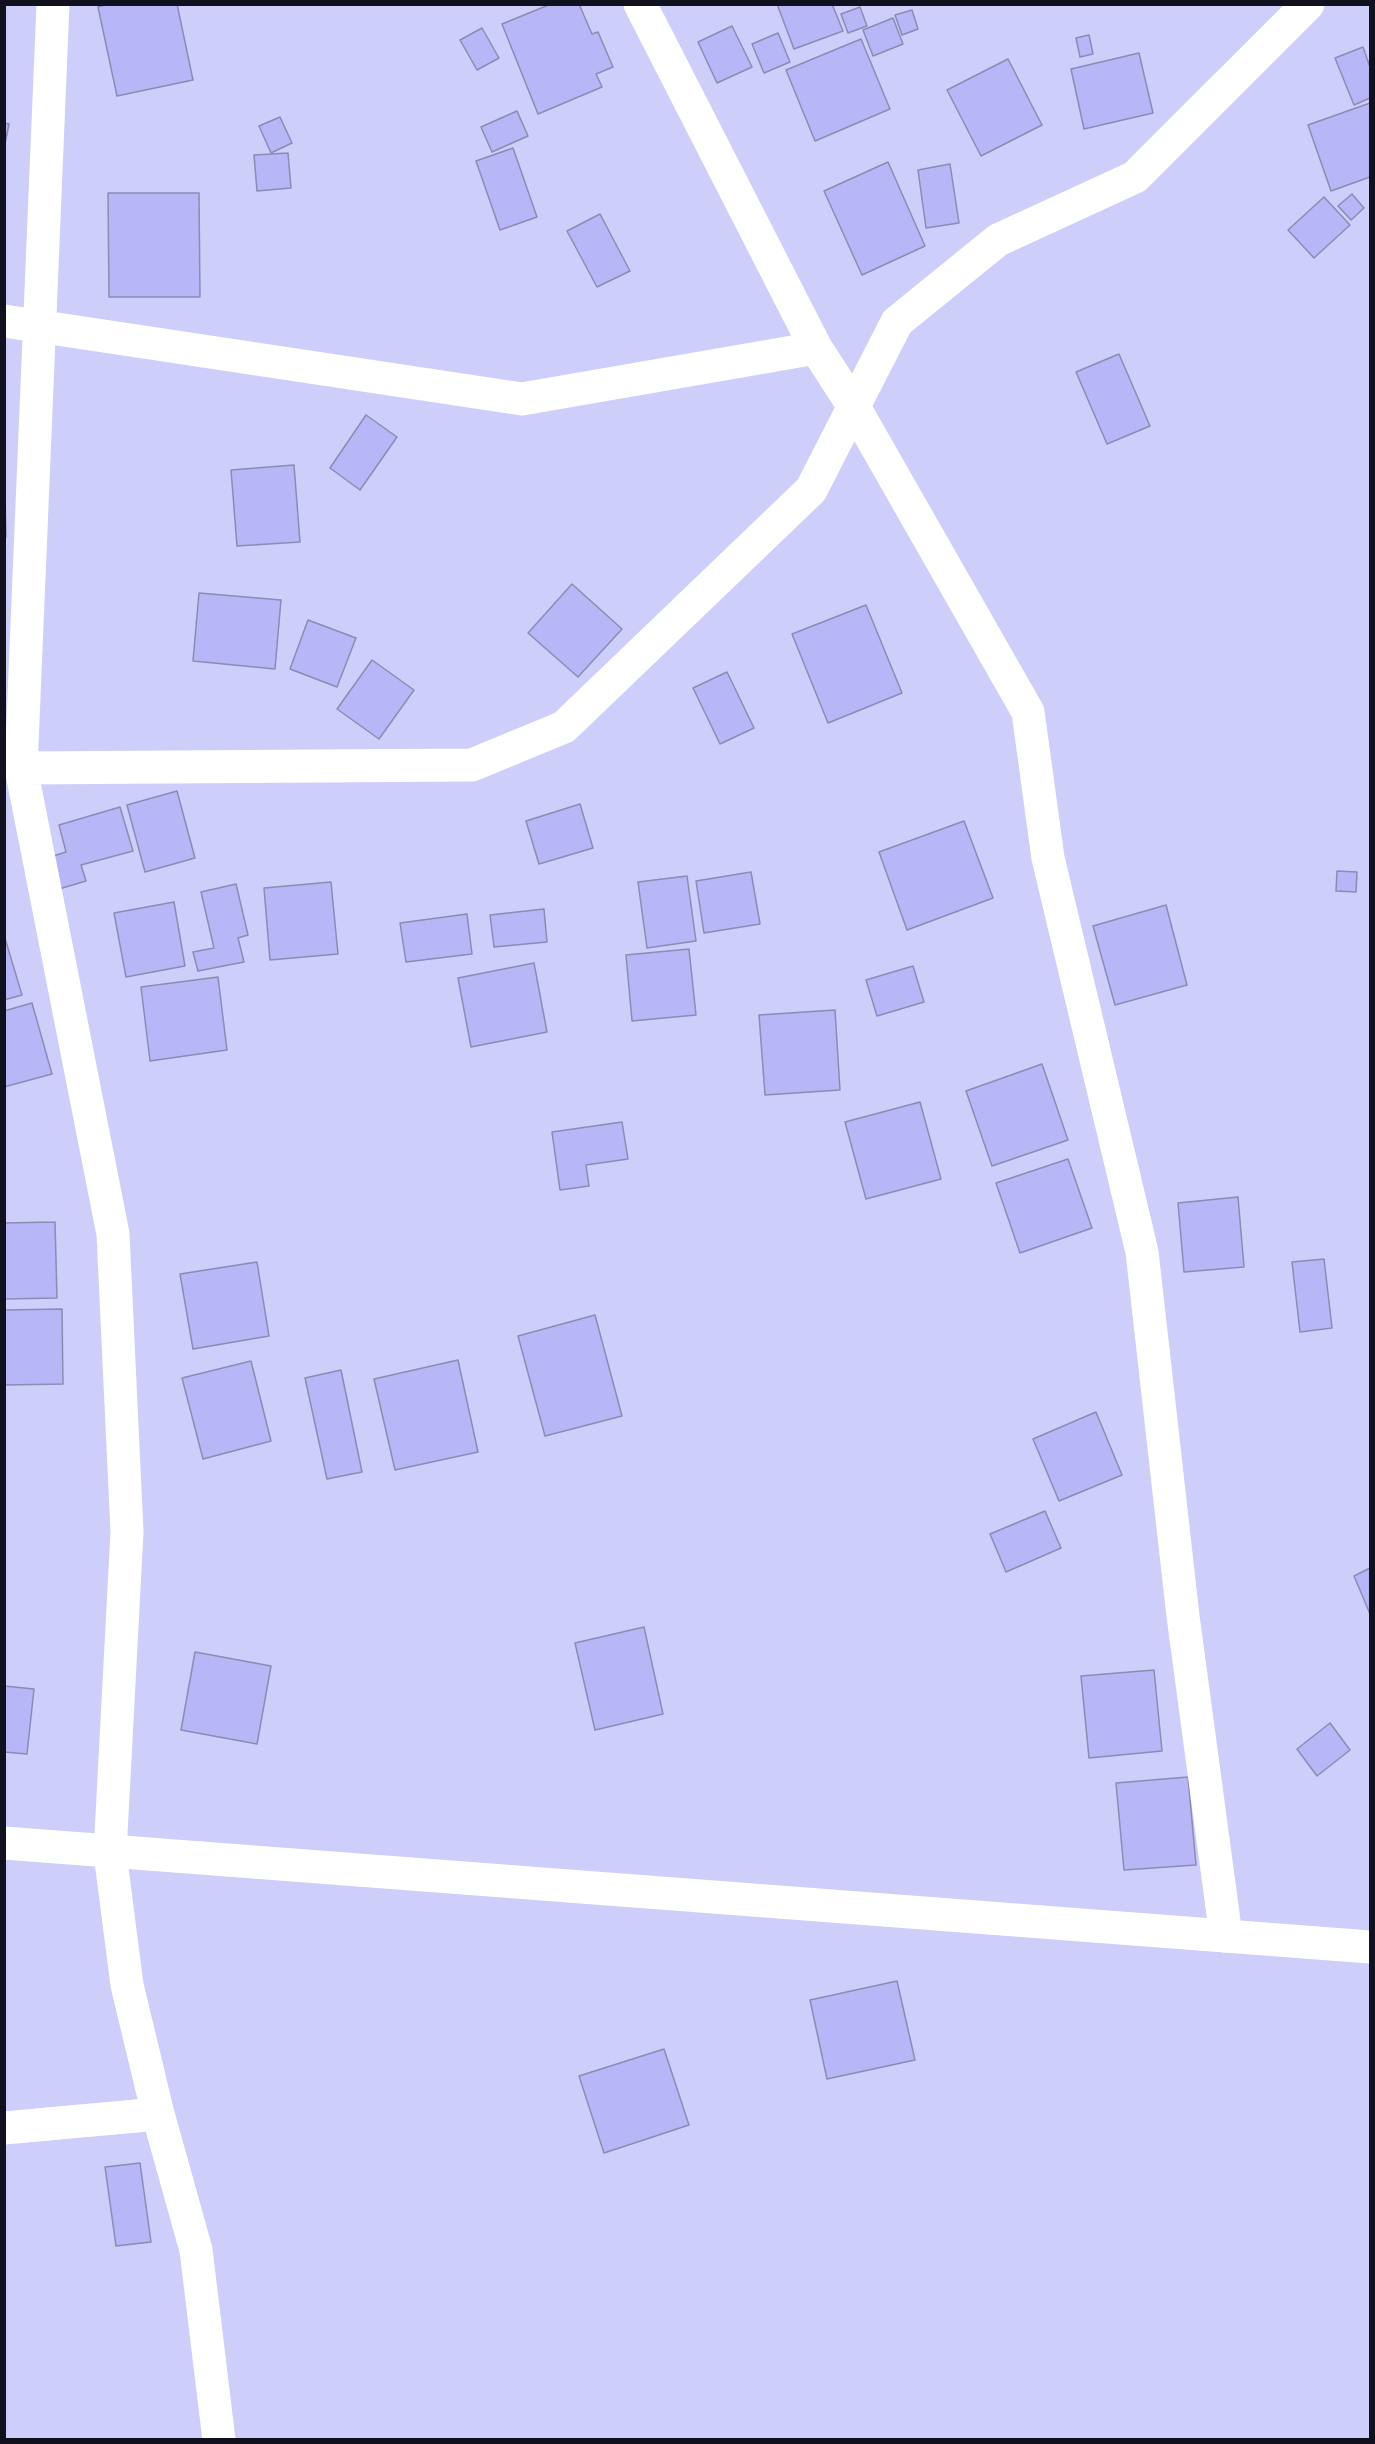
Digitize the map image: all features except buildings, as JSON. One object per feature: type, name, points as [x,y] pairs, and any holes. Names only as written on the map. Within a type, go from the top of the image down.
[{"type":"street","points":[[53,4],[39,328],[13,762],[113,1234],[127,1532],[110,1853],[127,1986],[158,2114],[196,2250],[219,2439]]},
{"type":"street","points":[[640,4],[816,348],[854,407],[1028,712],[1048,858],[1142,1252],[1183,1616],[1226,1936]]},
{"type":"street","points":[[13,762],[472,765],[564,727],[811,490],[897,322],[998,240],[1135,177],[1308,4]]},
{"type":"street","points":[[4,321],[522,399],[816,348]]},
{"type":"street","points":[[4,1843],[110,1853],[1371,1947]]},
{"type":"street","points":[[4,2128],[158,2114]]}]
